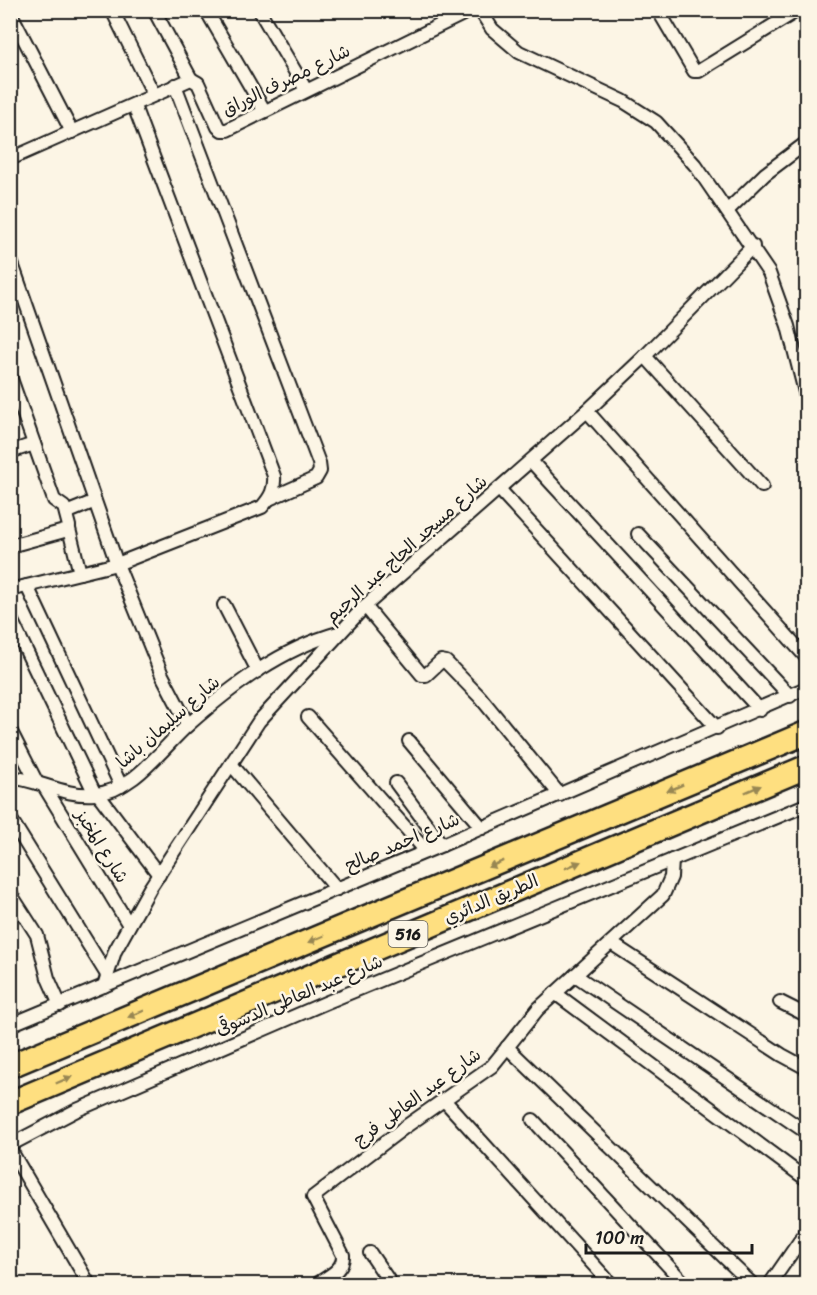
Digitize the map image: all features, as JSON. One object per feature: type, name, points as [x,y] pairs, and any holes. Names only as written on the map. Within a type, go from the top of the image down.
[{"type":"highway","name":"الطريق الدائري","points":[[10,1066],[807,733]]},
{"type":"highway","name":"الطريق الدائري","points":[[10,1103],[807,767]]},
{"type":"street","points":[[112,10],[154,94]]},
{"type":"street","points":[[10,159],[191,79],[154,10]]},
{"type":"street","points":[[206,10],[264,110]]},
{"type":"street","points":[[259,10],[306,90]]},
{"type":"street","name":"شارع مصرف الوراق","points":[[191,79],[198,83],[222,130],[471,10]]},
{"type":"street","points":[[480,10],[492,29],[519,52],[623,101],[656,122],[696,166],[753,246],[769,273],[779,298],[807,396]]},
{"type":"street","points":[[658,10],[694,71],[798,10]]},
{"type":"street","points":[[10,12],[72,132]]},
{"type":"street","points":[[175,85],[319,463],[320,471],[316,478],[269,499]]},
{"type":"street","points":[[10,590],[117,564],[262,507],[269,499],[275,485],[274,476],[134,106]]},
{"type":"street","points":[[727,211],[765,174],[807,143]]},
{"type":"street","name":"شارع مسجد الحاج عبد الرحيم","points":[[105,980],[129,925],[259,721],[365,606],[587,411],[645,357],[753,246]]},
{"type":"street","points":[[10,258],[93,502],[162,675],[188,725]]},
{"type":"street","points":[[645,357],[762,486]]},
{"type":"street","points":[[10,376],[54,500],[64,507],[80,573]]},
{"type":"street","points":[[587,411],[807,657]]},
{"type":"street","points":[[10,452],[34,444]]},
{"type":"street","points":[[531,461],[760,710]]},
{"type":"street","points":[[499,489],[717,728]]},
{"type":"street","points":[[66,513],[93,502]]},
{"type":"street","points":[[10,546],[69,529]]},
{"type":"street","points":[[638,534],[790,696]]},
{"type":"street","points":[[27,586],[120,786]]},
{"type":"street","points":[[224,605],[258,671]]},
{"type":"street","points":[[365,606],[422,675],[426,675],[441,661],[447,662],[480,697],[560,795]]},
{"type":"street","points":[[10,617],[97,794],[159,875]]},
{"type":"street","name":"شارع سليمان باشا","points":[[10,777],[76,794],[97,794],[120,786],[153,760],[188,725],[258,671],[308,641],[339,633]]},
{"type":"street","name":"شارع احمد صالح","points":[[10,1025],[60,1005],[105,980],[337,889],[807,688]]},
{"type":"street","points":[[308,717],[426,851]]},
{"type":"street","name":"شارع المخبز","points":[[10,730],[40,785],[129,925]]},
{"type":"street","points":[[409,741],[482,828]]},
{"type":"street","points":[[231,764],[337,889]]},
{"type":"street","points":[[396,783],[442,845]]},
{"type":"street","name":"شارع عبد العاطى الدسوقى","points":[[10,1147],[77,1110],[200,1057],[480,938],[807,805]]},
{"type":"street","points":[[10,818],[105,980]]},
{"type":"street","name":"شارع عبد العاطى فرج","points":[[316,1284],[340,1268],[343,1256],[314,1203],[313,1197],[492,1066],[555,993],[663,896],[672,877],[672,860]]},
{"type":"street","points":[[10,893],[37,934],[48,978],[60,1005]]},
{"type":"street","points":[[611,943],[782,1055],[807,1068]]},
{"type":"street","points":[[575,975],[807,1132]]},
{"type":"street","points":[[555,993],[807,1179]]},
{"type":"street","points":[[780,1002],[807,1015]]},
{"type":"street","points":[[507,1047],[752,1284]]},
{"type":"street","points":[[444,1100],[610,1284]]},
{"type":"street","points":[[533,1120],[685,1284]]},
{"type":"street","points":[[10,1147],[89,1284]]},
{"type":"street","points":[[770,1284],[807,1232]]},
{"type":"street","points":[[370,1253],[391,1284]]}]
